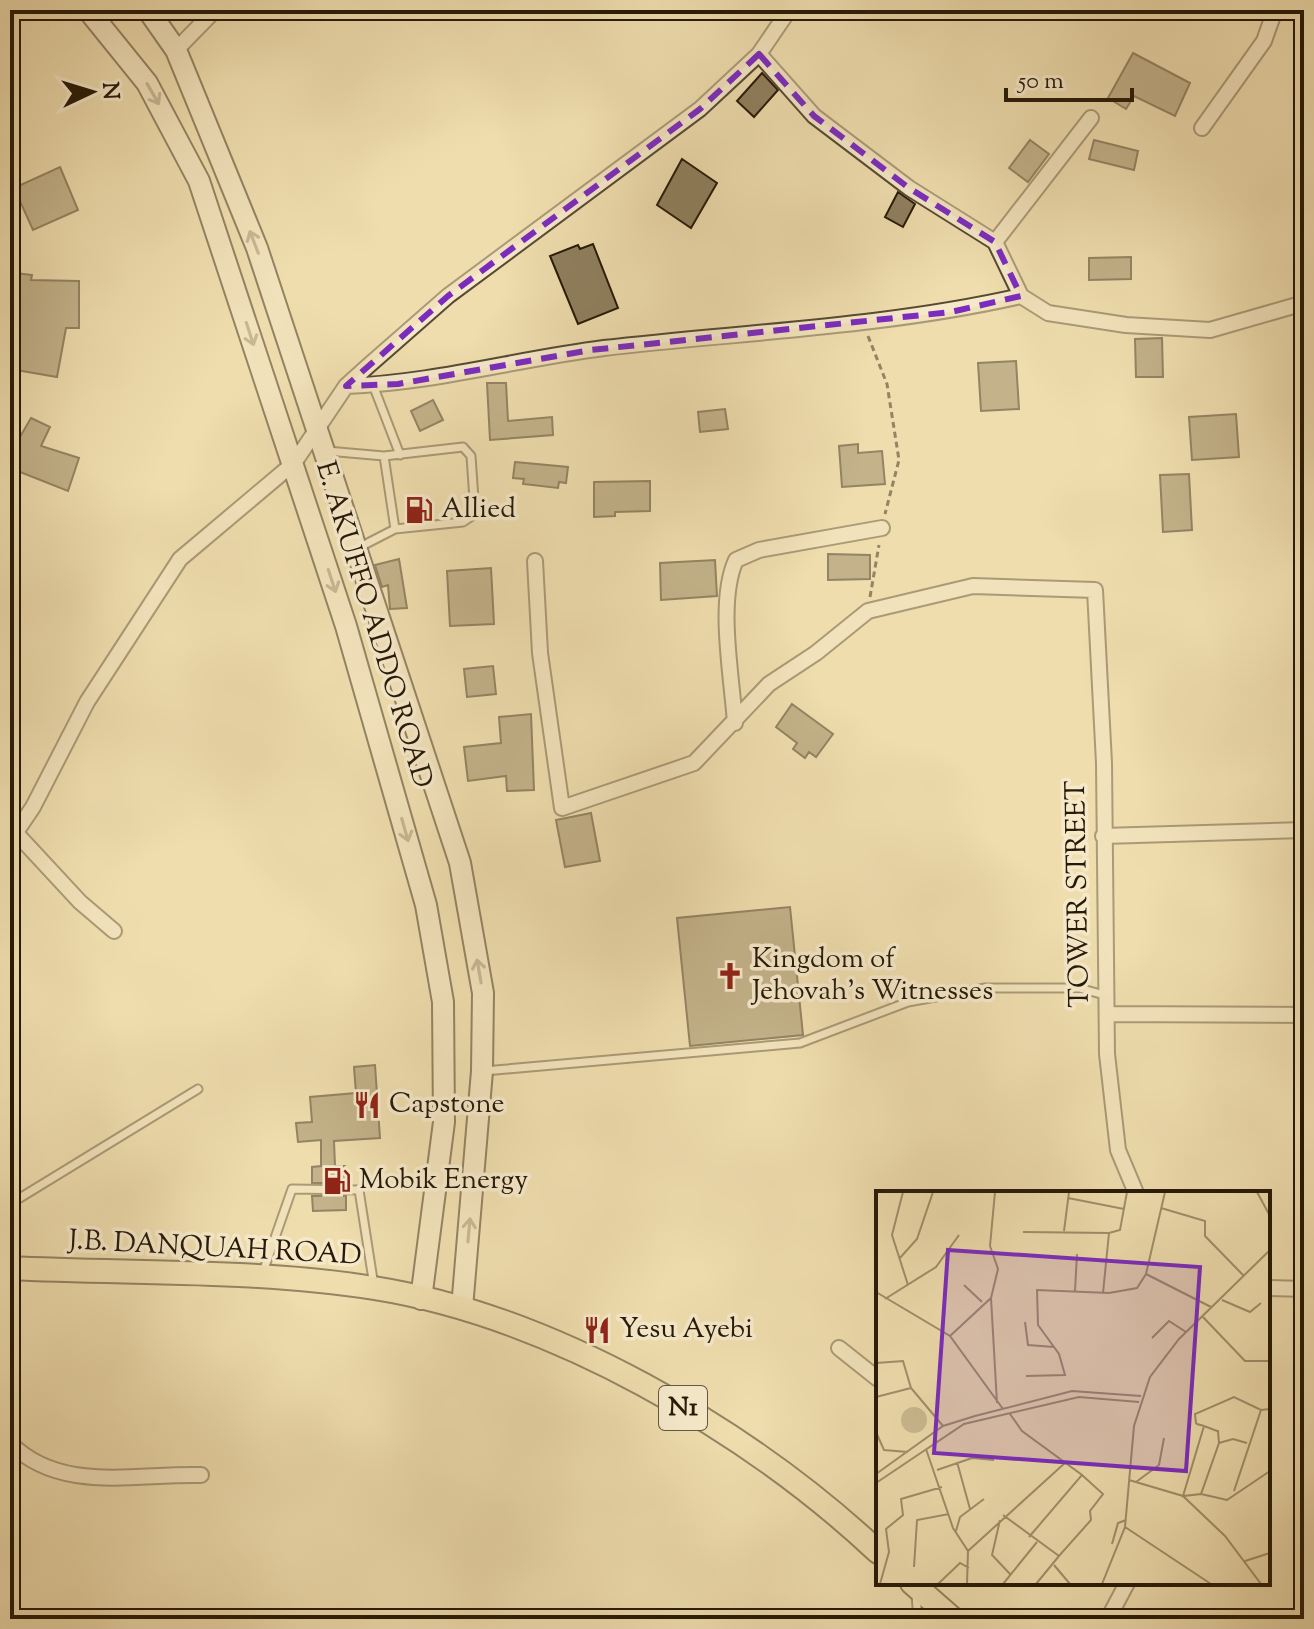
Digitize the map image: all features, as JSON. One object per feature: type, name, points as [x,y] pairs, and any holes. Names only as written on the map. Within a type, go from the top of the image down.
[{"type":"highway","name":"J.B. DANQUAH ROAD","points":[[10,1268],[261,1277],[374,1288],[462,1308]]},
{"type":"highway","name":"N1","points":[[462,1308],[586,1355],[706,1421],[786,1476],[876,1550]]},
{"type":"highway","points":[[914,1585],[953,1619]]},
{"type":"main road","name":"E. AKUFFO ADDO ROAD","points":[[88,10],[147,83],[199,181],[346,626],[422,891],[443,1002],[444,1122],[421,1299]]},
{"type":"main road","name":"E. AKUFFO ADDO ROAD","points":[[148,10],[176,50],[257,248],[460,863],[483,993],[482,1071],[462,1308]]},
{"type":"street","points":[[176,50],[215,10]]},
{"type":"street","points":[[114,931],[13,837],[33,807],[87,702],[180,559],[294,463],[346,386],[448,296],[700,109],[759,54],[789,10]]},
{"type":"street","points":[[1202,128],[1264,41],[1275,10]]},
{"type":"street","points":[[1297,10],[1304,13]]},
{"type":"street","points":[[759,54],[814,116],[909,188],[995,242],[1021,296],[1048,313],[1126,325],[1210,330],[1304,303]]},
{"type":"street","points":[[995,242],[1091,118]]},
{"type":"street","points":[[346,386],[398,384],[591,350],[951,312],[1021,296]]},
{"type":"street","points":[[735,723],[728,616],[729,575],[736,560],[759,550],[882,528]]},
{"type":"street","points":[[535,561],[540,653],[562,808],[694,763],[769,684],[816,653],[868,611]]},
{"type":"street","name":"TOWER STREET","points":[[868,611],[973,586],[1095,590],[1104,763],[1103,836],[1109,996],[1107,1054],[1118,1150],[1135,1191]]},
{"type":"street","points":[[1103,836],[1304,830]]},
{"type":"street","points":[[1107,1014],[1304,1015]]},
{"type":"street","points":[[1270,1288],[1304,1289]]},
{"type":"street","points":[[839,1348],[876,1377]]},
{"type":"street","points":[[10,1443],[22,1455],[59,1473],[101,1478],[201,1475]]},
{"type":"street","points":[[1108,1619],[1126,1585]]},
{"type":"lane","points":[[373,385],[400,455]]},
{"type":"lane","points":[[325,451],[384,456],[463,447],[469,449],[475,514],[463,522],[395,529],[358,548]]},
{"type":"lane","points":[[384,456],[395,529]]},
{"type":"lane","points":[[482,1071],[800,1043],[908,1002],[985,988],[1079,988],[1109,996]]},
{"type":"lane","points":[[10,1204],[198,1089]]},
{"type":"lane","points":[[261,1277],[292,1189],[359,1190],[374,1288]]},
{"type":"lane","points":[[913,1585],[918,1619]]},
{"type":"path","points":[[862,321],[887,384],[899,460],[882,528],[868,611]]},
{"type":"highlighted area","points":[[759,54],[814,116],[909,188],[995,242],[1021,296],[951,312],[591,350],[398,384],[346,386],[448,296],[700,109]]},
{"type":"building","points":[[1133,53],[1190,83],[1175,116],[1134,96],[1126,109],[1108,98]]},
{"type":"building","points":[[762,73],[778,90],[754,117],[737,101]]},
{"type":"building","points":[[1030,140],[1049,154],[1028,182],[1009,168]]},
{"type":"building","points":[[1094,140],[1138,151],[1134,170],[1089,159]]},
{"type":"building","points":[[682,159],[717,183],[691,228],[657,205]]},
{"type":"building","points":[[60,167],[78,210],[33,230],[14,188]]},
{"type":"building","points":[[898,192],[915,204],[903,227],[885,217]]},
{"type":"building","points":[[593,244],[618,308],[578,324],[550,256],[578,245],[580,249]]},
{"type":"building","points":[[1131,257],[1131,279],[1089,280],[1089,258]]},
{"type":"building","points":[[16,273],[32,275],[31,280],[79,281],[79,328],[66,328],[57,377],[10,369],[10,312]]},
{"type":"building","points":[[1162,338],[1163,377],[1136,377],[1135,339]]},
{"type":"building","points":[[1016,361],[1019,409],[981,411],[978,363]]},
{"type":"building","points":[[487,383],[506,383],[508,421],[552,417],[553,435],[490,440]]},
{"type":"building","points":[[433,400],[443,420],[420,431],[411,411]]},
{"type":"building","points":[[725,409],[728,429],[700,432],[698,412]]},
{"type":"building","points":[[1236,414],[1239,457],[1192,460],[1189,417]]},
{"type":"building","points":[[31,418],[50,427],[41,446],[79,458],[68,491],[10,468],[10,454]]},
{"type":"building","points":[[858,444],[858,453],[882,451],[885,484],[842,487],[839,446]]},
{"type":"building","points":[[515,462],[568,467],[566,483],[559,482],[558,488],[523,484],[524,479],[513,478]]},
{"type":"building","points":[[1189,474],[1192,530],[1163,532],[1160,475]]},
{"type":"building","points":[[650,481],[650,511],[615,512],[615,516],[594,517],[594,482]]},
{"type":"building","points":[[828,554],[870,555],[870,579],[828,580]]},
{"type":"building","points":[[399,559],[407,608],[390,609],[388,585],[382,587],[375,565]]},
{"type":"building","points":[[715,560],[717,596],[661,600],[660,563]]},
{"type":"building","points":[[491,568],[494,624],[450,626],[447,571]]},
{"type":"building","points":[[493,666],[496,694],[467,697],[464,669]]},
{"type":"building","points":[[792,704],[833,734],[816,757],[809,752],[805,758],[793,749],[797,743],[776,727]]},
{"type":"building","points":[[531,714],[534,790],[507,791],[506,776],[468,781],[464,747],[501,743],[499,717]]},
{"type":"building","points":[[591,813],[600,861],[565,867],[556,820]]},
{"type":"building","points":[[790,907],[803,1035],[690,1046],[677,918]]},
{"type":"building","points":[[375,1065],[380,1138],[334,1141],[335,1166],[345,1166],[346,1183],[312,1183],[312,1167],[321,1166],[321,1140],[298,1142],[296,1123],[312,1122],[310,1097],[356,1093],[354,1067]]},
{"type":"building","points":[[312,1196],[346,1196],[346,1210],[313,1211]]},
{"type":"place","name":"Allied","points":[[419,510]]},
{"type":"place","name":"Kingdom of Jehovah's Witnesses","points":[[730,976]]},
{"type":"place","name":"Capstone","points":[[367,1105]]},
{"type":"place","name":"Mobik Energy","points":[[337,1181]]},
{"type":"place","name":"Yesu Ayebi","points":[[597,1330]]}]
